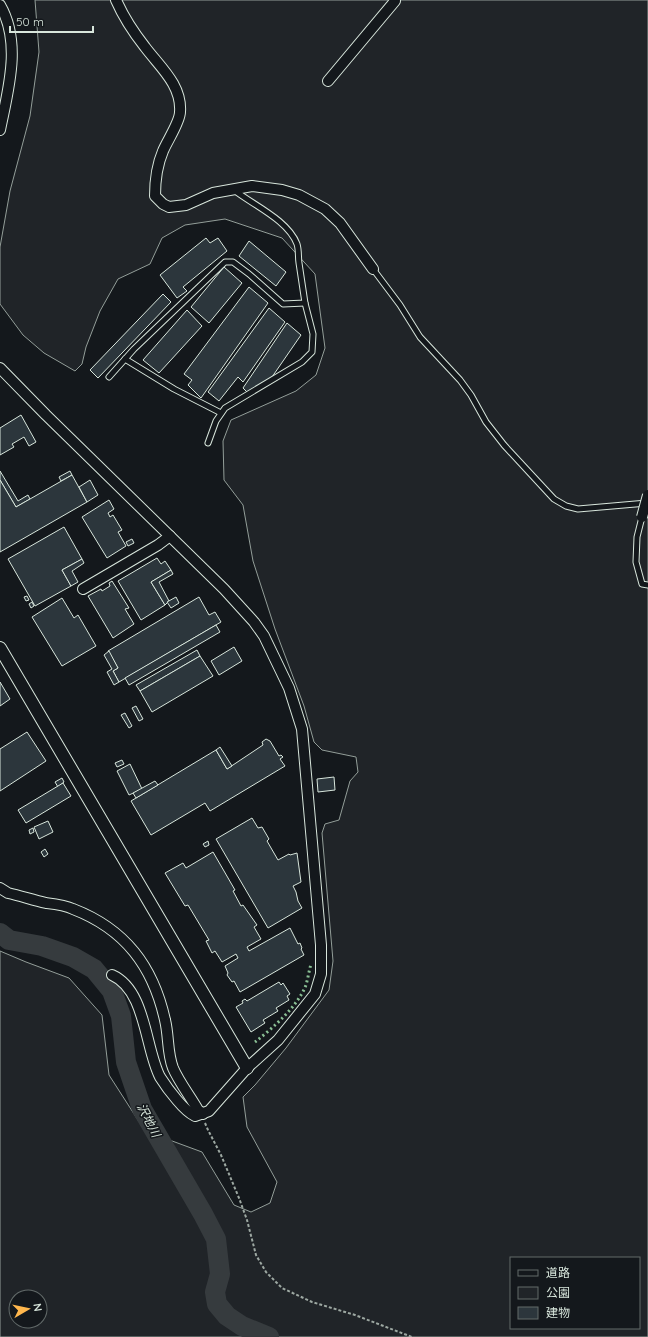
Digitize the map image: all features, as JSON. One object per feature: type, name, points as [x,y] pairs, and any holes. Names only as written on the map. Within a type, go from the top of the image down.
[{"type":"street","points":[[116,0],[120,9],[144,46],[165,71],[178,93],[180,113],[163,152],[155,181],[155,196],[163,204],[169,207],[186,204],[213,193],[252,186],[282,190],[299,195],[325,210],[340,223],[373,269]]},
{"type":"street","points":[[328,81],[395,1]]},
{"type":"street","points":[[0,5],[9,25],[12,37],[12,52],[8,85],[0,130]]},
{"type":"street","points":[[0,368],[224,589],[254,622],[264,636],[289,688],[303,735],[321,945],[321,974],[315,994],[278,1040],[247,1068],[210,1111],[195,1116],[188,1112],[170,1092],[160,1077],[152,1055],[142,1018],[132,992],[119,978],[112,975]]},
{"type":"street","points":[[642,517],[648,495]]},
{"type":"street","points":[[83,589],[158,545],[170,536]]},
{"type":"street","points":[[0,648],[247,1068]]},
{"type":"street","points":[[0,888],[8,893],[72,908],[96,919],[116,932],[131,946],[144,965],[157,994],[165,1020],[170,1057],[174,1068],[198,1110],[202,1114]]},
{"type":"lane","points":[[208,443],[216,421],[225,408],[302,362],[312,352],[313,334],[305,303],[297,244],[283,225],[261,207],[244,198],[232,189]]},
{"type":"lane","points":[[109,377],[125,359],[225,262],[233,262],[283,304],[305,303]]},
{"type":"lane","points":[[373,269],[400,305],[420,337],[460,380],[471,395],[486,422],[504,445],[554,499],[566,506],[578,509],[648,503]]},
{"type":"lane","points":[[125,359],[168,386],[221,414]]},
{"type":"lane","points":[[642,517],[637,537],[636,562],[642,584],[648,585]]},
{"type":"path","points":[[202,1114],[239,1198],[247,1220],[256,1255],[266,1272],[282,1288],[312,1302],[356,1315],[412,1337]]},
{"type":"green space","points":[[35,0],[648,0],[648,1337],[0,1337],[0,951],[69,978],[102,1015],[109,1075],[145,1131],[202,1152],[234,1205],[251,1212],[270,1203],[277,1182],[247,1127],[243,1097],[286,1048],[329,990],[333,961],[322,833],[325,824],[339,820],[350,781],[358,772],[356,757],[322,750],[314,742],[304,706],[275,629],[253,561],[243,505],[224,480],[223,441],[231,420],[296,391],[316,375],[325,348],[315,274],[282,238],[225,219],[185,225],[162,238],[150,264],[118,279],[100,311],[86,347],[82,364],[75,371],[44,353],[23,335],[0,304],[0,247],[10,191],[30,116],[39,52]]},
{"type":"building","points":[[206,238],[210,243],[218,238],[227,251],[183,287],[187,291],[177,298],[160,275]]},
{"type":"building","points":[[249,241],[286,272],[276,286],[239,256]]},
{"type":"building","points":[[224,267],[242,283],[209,323],[191,307]]},
{"type":"building","points":[[249,287],[268,303],[201,398],[188,385],[192,380],[184,374]]},
{"type":"building","points":[[163,294],[171,302],[98,378],[90,370]]},
{"type":"building","points":[[269,308],[285,322],[243,382],[238,377],[219,401],[208,392]]},
{"type":"building","points":[[187,310],[202,326],[159,373],[143,360]]},
{"type":"building","points":[[287,323],[301,335],[272,377],[247,392],[243,388]]},
{"type":"building","points":[[21,415],[36,442],[29,446],[24,437],[12,444],[14,447],[0,455],[0,428]]},
{"type":"building","points":[[0,471],[18,501],[28,495],[30,499],[16,507],[0,480]]},
{"type":"building","points":[[70,471],[72,475],[61,481],[59,477]]},
{"type":"building","points":[[72,475],[87,502],[0,552],[0,480],[16,507]]},
{"type":"building","points":[[90,480],[98,495],[87,502],[79,487]]},
{"type":"building","points":[[109,500],[114,509],[108,513],[110,517],[113,515],[122,530],[118,532],[126,546],[107,558],[82,517]]},
{"type":"building","points":[[64,527],[82,559],[62,570],[71,586],[35,606],[8,559]]},
{"type":"building","points":[[132,539],[134,543],[128,546],[126,542]]},
{"type":"building","points":[[157,558],[161,564],[165,561],[171,570],[151,582],[165,605],[141,620],[118,581]]},
{"type":"building","points":[[82,559],[84,563],[72,571],[78,582],[71,586],[62,570]]},
{"type":"building","points":[[171,570],[173,574],[159,582],[169,601],[165,605],[151,582]]},
{"type":"building","points":[[112,581],[129,608],[125,609],[134,624],[113,638],[88,596],[101,589],[102,591],[110,586],[109,583]]},
{"type":"building","points":[[27,596],[29,600],[26,601],[24,597]]},
{"type":"building","points":[[176,597],[179,603],[171,608],[167,602]]},
{"type":"building","points":[[199,597],[209,615],[215,612],[221,622],[119,682],[113,671],[118,668],[108,651]]},
{"type":"building","points":[[62,598],[74,618],[78,615],[96,646],[62,666],[32,617]]},
{"type":"building","points":[[32,602],[34,606],[31,608],[29,604]]},
{"type":"building","points":[[216,625],[220,632],[129,685],[125,678]]},
{"type":"building","points":[[234,647],[242,661],[219,675],[211,661]]},
{"type":"building","points":[[197,650],[200,656],[140,691],[136,685]]},
{"type":"building","points":[[109,651],[118,668],[113,671],[119,682],[114,685],[107,672],[112,669],[104,655]]},
{"type":"building","points":[[200,656],[213,676],[152,712],[140,691]]},
{"type":"building","points":[[0,682],[10,699],[0,706]]},
{"type":"building","points":[[136,706],[143,719],[139,721],[132,708]]},
{"type":"building","points":[[125,713],[132,726],[129,728],[121,715]]},
{"type":"building","points":[[27,732],[46,761],[0,791],[0,749]]},
{"type":"building","points":[[266,739],[270,741],[279,756],[281,755],[283,757],[280,759],[285,766],[210,811],[205,803],[151,835],[131,801],[216,750],[227,769],[263,745],[262,742]]},
{"type":"building","points":[[220,747],[232,766],[227,769],[216,750]]},
{"type":"building","points":[[122,760],[124,764],[117,767],[115,763]]},
{"type":"building","points":[[130,764],[142,789],[129,795],[117,771]]},
{"type":"building","points":[[334,777],[335,790],[318,792],[317,779]]},
{"type":"building","points":[[62,778],[64,782],[58,787],[55,782]]},
{"type":"building","points":[[155,781],[158,785],[136,798],[133,793]]},
{"type":"building","points":[[63,783],[71,796],[26,823],[18,810]]},
{"type":"building","points":[[252,818],[258,828],[262,827],[269,839],[267,841],[278,860],[289,854],[297,853],[301,882],[293,886],[302,908],[268,928],[216,839]]},
{"type":"building","points":[[48,821],[53,832],[39,839],[34,827]]},
{"type":"building","points":[[33,828],[34,832],[30,834],[29,830]]},
{"type":"building","points":[[208,841],[209,845],[205,847],[203,844]]},
{"type":"building","points":[[45,849],[48,854],[44,857],[41,852]]},
{"type":"building","points":[[213,852],[235,890],[233,891],[241,906],[243,905],[257,925],[254,927],[261,939],[247,947],[249,951],[290,928],[298,944],[300,943],[304,955],[240,992],[234,981],[232,982],[227,975],[228,973],[225,966],[238,958],[236,954],[222,962],[215,951],[212,953],[206,941],[209,940],[188,905],[185,906],[165,873],[183,863],[186,868]]},
{"type":"building","points":[[279,982],[281,985],[283,983],[290,994],[287,996],[289,1000],[276,1008],[278,1011],[263,1020],[265,1023],[251,1032],[236,1007],[243,1003],[242,1001],[245,999],[247,1001]]},
{"type":"waterway","name":"沢地川","points":[[0,933],[9,940],[42,946],[73,957],[94,969],[112,991],[121,1016],[126,1062],[142,1109],[216,1239],[220,1274],[215,1292],[217,1304],[227,1316],[242,1326],[269,1337]]},
{"type":"hedge","points":[[255,1042],[277,1023],[297,1001],[306,985],[311,964]]}]
